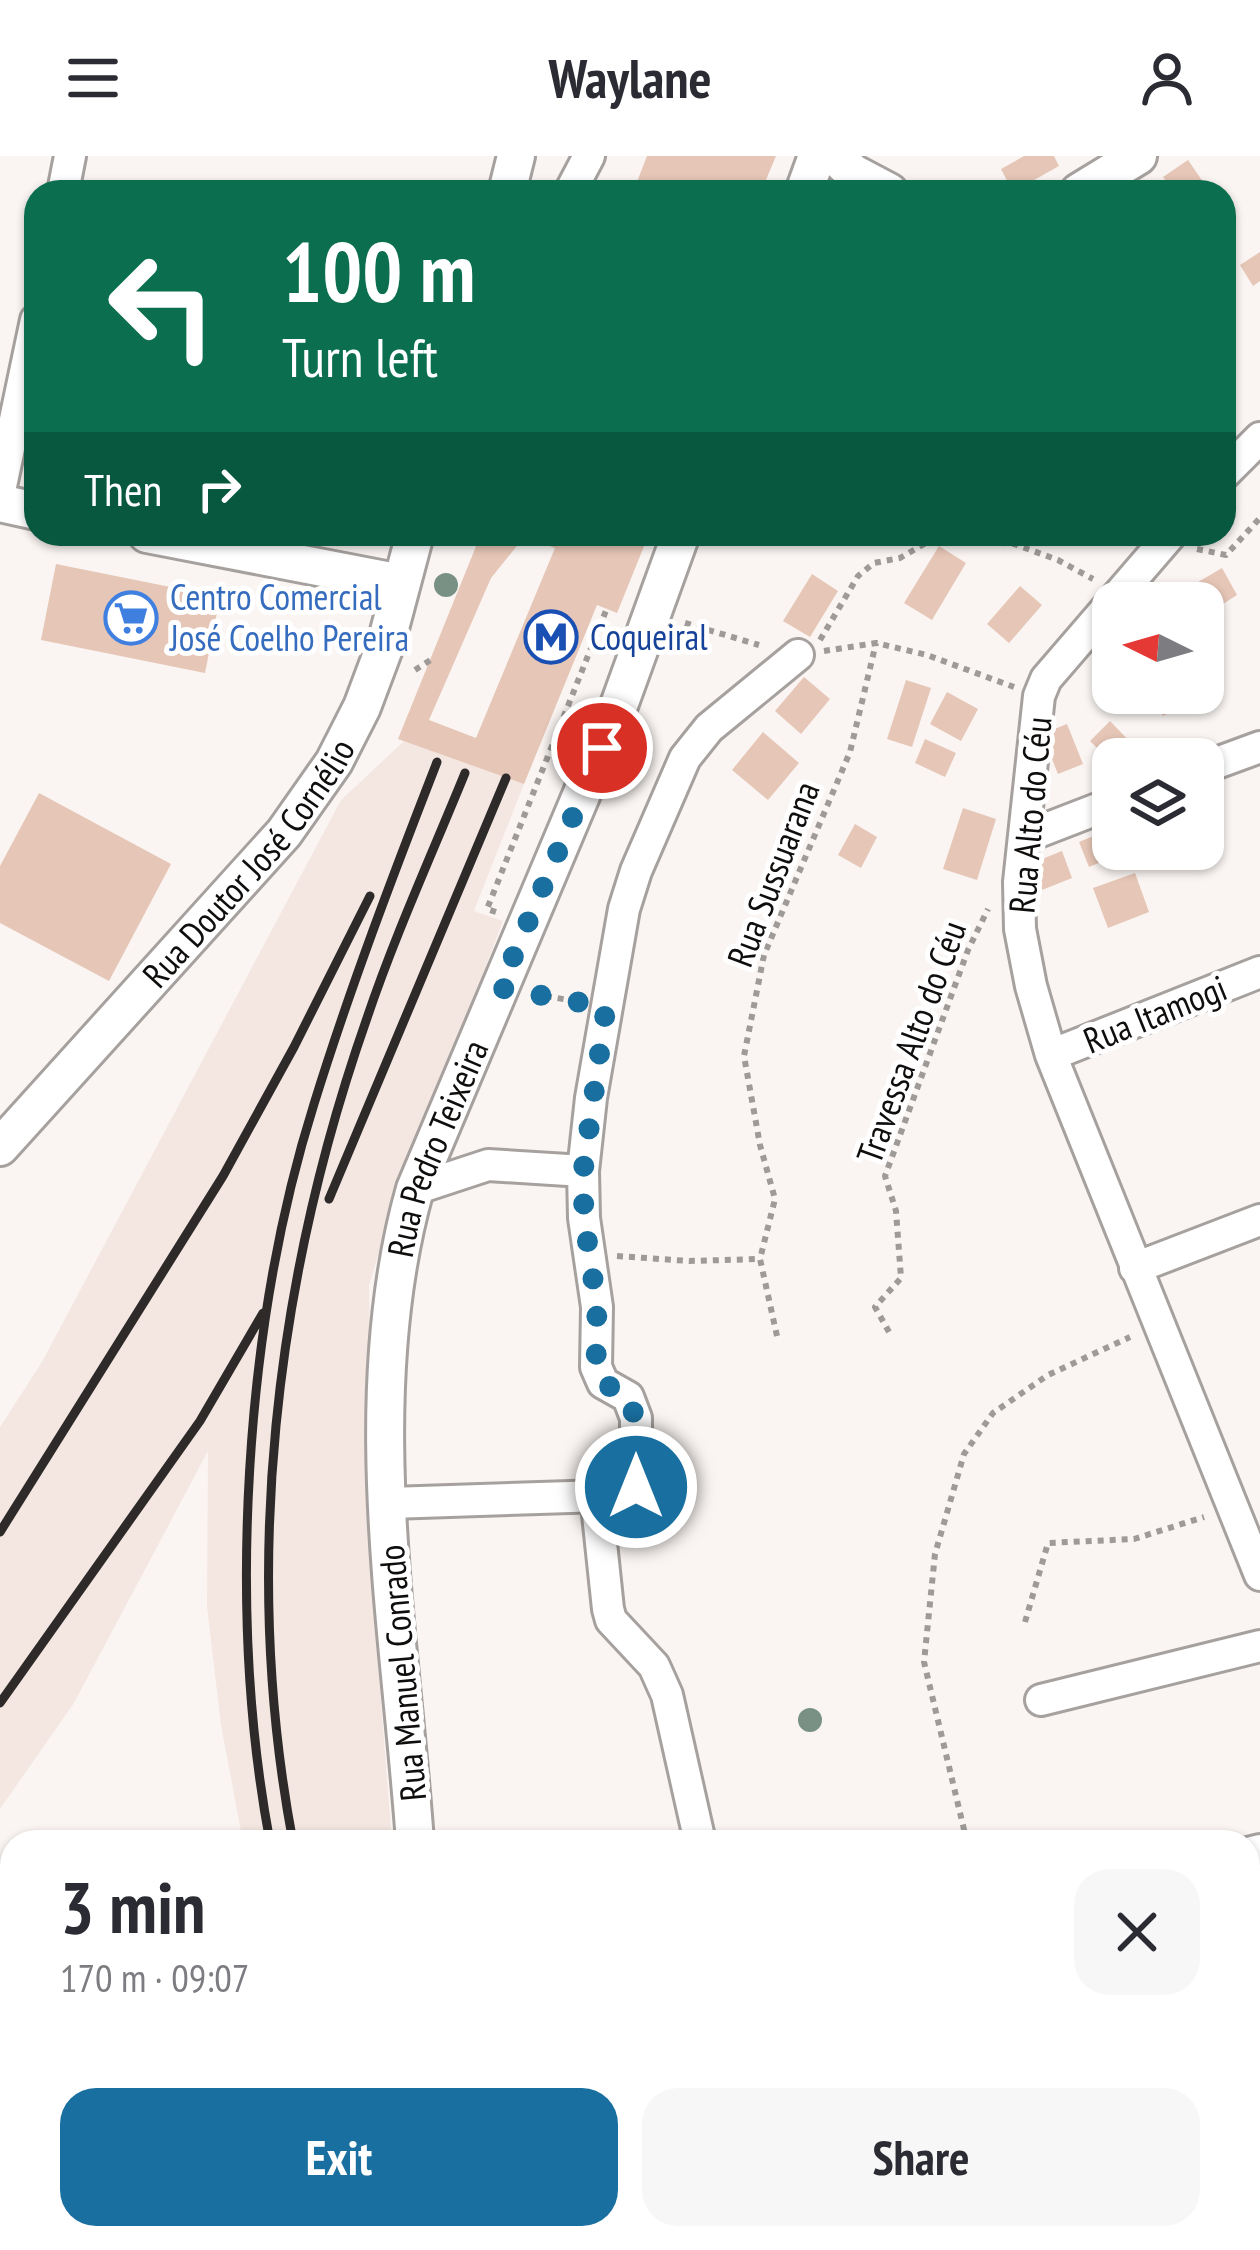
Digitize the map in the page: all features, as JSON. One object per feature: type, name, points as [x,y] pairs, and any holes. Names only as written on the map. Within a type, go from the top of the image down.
[{"type":"street","points":[[835,156],[866,180]]},
{"type":"street","points":[[1099,180],[1138,156]]},
{"type":"street","points":[[0,491],[24,377]]},
{"type":"street","points":[[1236,462],[1260,438]]},
{"type":"street","points":[[209,546],[401,583]]},
{"type":"street","name":"Rua Doutor José Cornélio","points":[[0,1147],[284,833],[334,762],[362,707],[386,643],[412,546]]},
{"type":"street","name":"Rua Pedro Teixeira","points":[[389,1503],[385,1362],[391,1293],[416,1189],[610,728],[677,546]]},
{"type":"street","name":"Rua Alto do Céu","points":[[1128,582],[1160,546]]},
{"type":"street","name":"Rua Alto do Céu","points":[[1092,623],[1053,668],[1039,696],[1019,882],[1020,929],[1030,986],[1051,1055],[1260,1576]]},
{"type":"street","points":[[389,1503],[602,1496],[636,1487],[637,1433],[628,1396],[603,1383],[596,1367],[597,1306],[583,1172],[624,909],[685,758],[709,728],[805,654]]},
{"type":"street","points":[[1224,761],[1260,747]]},
{"type":"street","points":[[1025,837],[1092,811]]},
{"type":"street","name":"Rua Itamogi","points":[[1051,1055],[1260,972]]},
{"type":"street","points":[[416,1189],[488,1165],[583,1172]]},
{"type":"street","points":[[1135,1268],[1260,1220]]},
{"type":"street","points":[[602,1496],[597,1514],[608,1610],[611,1620],[654,1666],[667,1695],[697,1830]]},
{"type":"street","name":"Rua Manuel Conrado","points":[[389,1503],[414,1830]]},
{"type":"street","points":[[1041,1700],[1260,1646]]},
{"type":"path","points":[[1236,544],[1260,518]]},
{"type":"path","points":[[805,654],[858,576],[874,563],[900,559],[921,546]]},
{"type":"path","points":[[1020,546],[1098,582]]},
{"type":"path","points":[[1195,546],[1226,555],[1234,546]]},
{"type":"path","points":[[498,913],[488,909],[607,608]]},
{"type":"path","points":[[805,654],[876,644],[927,655],[1039,696]]},
{"type":"path","name":"Rua Sussuarana","points":[[777,1336],[760,1258],[776,1199],[760,1145],[744,1056],[764,956],[850,752],[876,644]]},
{"type":"path","points":[[578,682],[591,688]]},
{"type":"path","name":"Travessa Alto do Céu","points":[[889,1332],[875,1307],[902,1278],[896,1211],[885,1176],[968,950],[996,893]]},
{"type":"path","points":[[500,988],[606,1007]]},
{"type":"path","points":[[589,1254],[688,1261],[760,1258]]},
{"type":"path","points":[[964,1830],[924,1662],[935,1554],[964,1454],[993,1413],[1048,1376],[1160,1322]]},
{"type":"path","points":[[1025,1622],[1048,1543],[1134,1539],[1234,1508]]},
{"type":"shaded area","points":[[404,741],[524,784],[474,911],[503,921],[369,1285],[374,1613],[391,1830],[241,1830],[221,1725],[207,1607],[208,1451],[74,1703],[0,1809],[0,1427],[42,1362],[341,800]]},
{"type":"building","points":[[647,156],[776,156],[766,180],[638,180]]},
{"type":"building","points":[[1024,156],[1054,156],[1059,166],[1034,180],[1007,180],[1001,169]]},
{"type":"building","points":[[1188,160],[1202,180],[1165,180],[1163,177]]},
{"type":"building","points":[[1260,252],[1260,281],[1253,286],[1240,265]]},
{"type":"building","name":"Coqueiral","points":[[476,546],[517,546],[491,578],[429,720],[476,738],[555,548],[549,546],[644,546],[617,613],[597,605],[524,784],[398,739]]},
{"type":"building","points":[[939,546],[966,563],[932,620],[904,603]]},
{"type":"building","name":"Centro Comercial José Coelho Pereira","points":[[56,564],[220,597],[205,673],[41,640]]},
{"type":"building","points":[[1222,568],[1237,595],[1224,603],[1224,582],[1198,582]]},
{"type":"building","points":[[812,574],[838,591],[810,637],[783,621]]},
{"type":"building","points":[[1020,586],[1042,605],[1009,643],[987,624]]},
{"type":"building","points":[[804,677],[830,699],[801,734],[775,711]]},
{"type":"building","points":[[906,680],[931,688],[912,747],[887,739]]},
{"type":"building","points":[[947,692],[978,709],[961,741],[930,724]]},
{"type":"building","points":[[1110,721],[1126,738],[1093,738]]},
{"type":"building","points":[[1067,724],[1083,764],[1058,774],[1042,734]]},
{"type":"building","points":[[763,732],[799,763],[768,800],[732,770]]},
{"type":"building","points":[[925,739],[956,753],[945,777],[915,763]]},
{"type":"building","points":[[39,793],[171,864],[109,981],[0,923],[0,866]]},
{"type":"building","points":[[963,808],[996,819],[977,880],[943,869]]},
{"type":"building","points":[[855,824],[877,837],[861,868],[838,855]]},
{"type":"building","points":[[1092,837],[1092,866],[1089,867],[1079,842]]},
{"type":"building","points":[[1062,851],[1072,878],[1037,892],[1027,865]]},
{"type":"building","points":[[1135,873],[1149,912],[1108,928],[1093,888]]},
{"type":"railway","points":[[268,1830],[249,1661],[247,1566],[258,1375],[272,1281],[314,1104],[372,932],[437,762]]},
{"type":"railway","points":[[291,1830],[277,1739],[269,1530],[289,1322],[335,1117],[402,925],[465,773]]},
{"type":"railway","points":[[329,1199],[506,778]]},
{"type":"railway","points":[[0,1532],[223,1176],[370,896]]},
{"type":"railway","points":[[0,1703],[200,1421],[263,1313]]},
{"type":"place","name":"Centro Comercial José Coelho Pereira","points":[[131,618]]},
{"type":"place","name":"Coqueiral","points":[[551,637]]},
{"type":"route","points":[[602,748],[500,988],[606,1007],[583,1172],[584,1218],[597,1306],[596,1367],[603,1383],[628,1396],[633,1407],[636,1487]]}]
